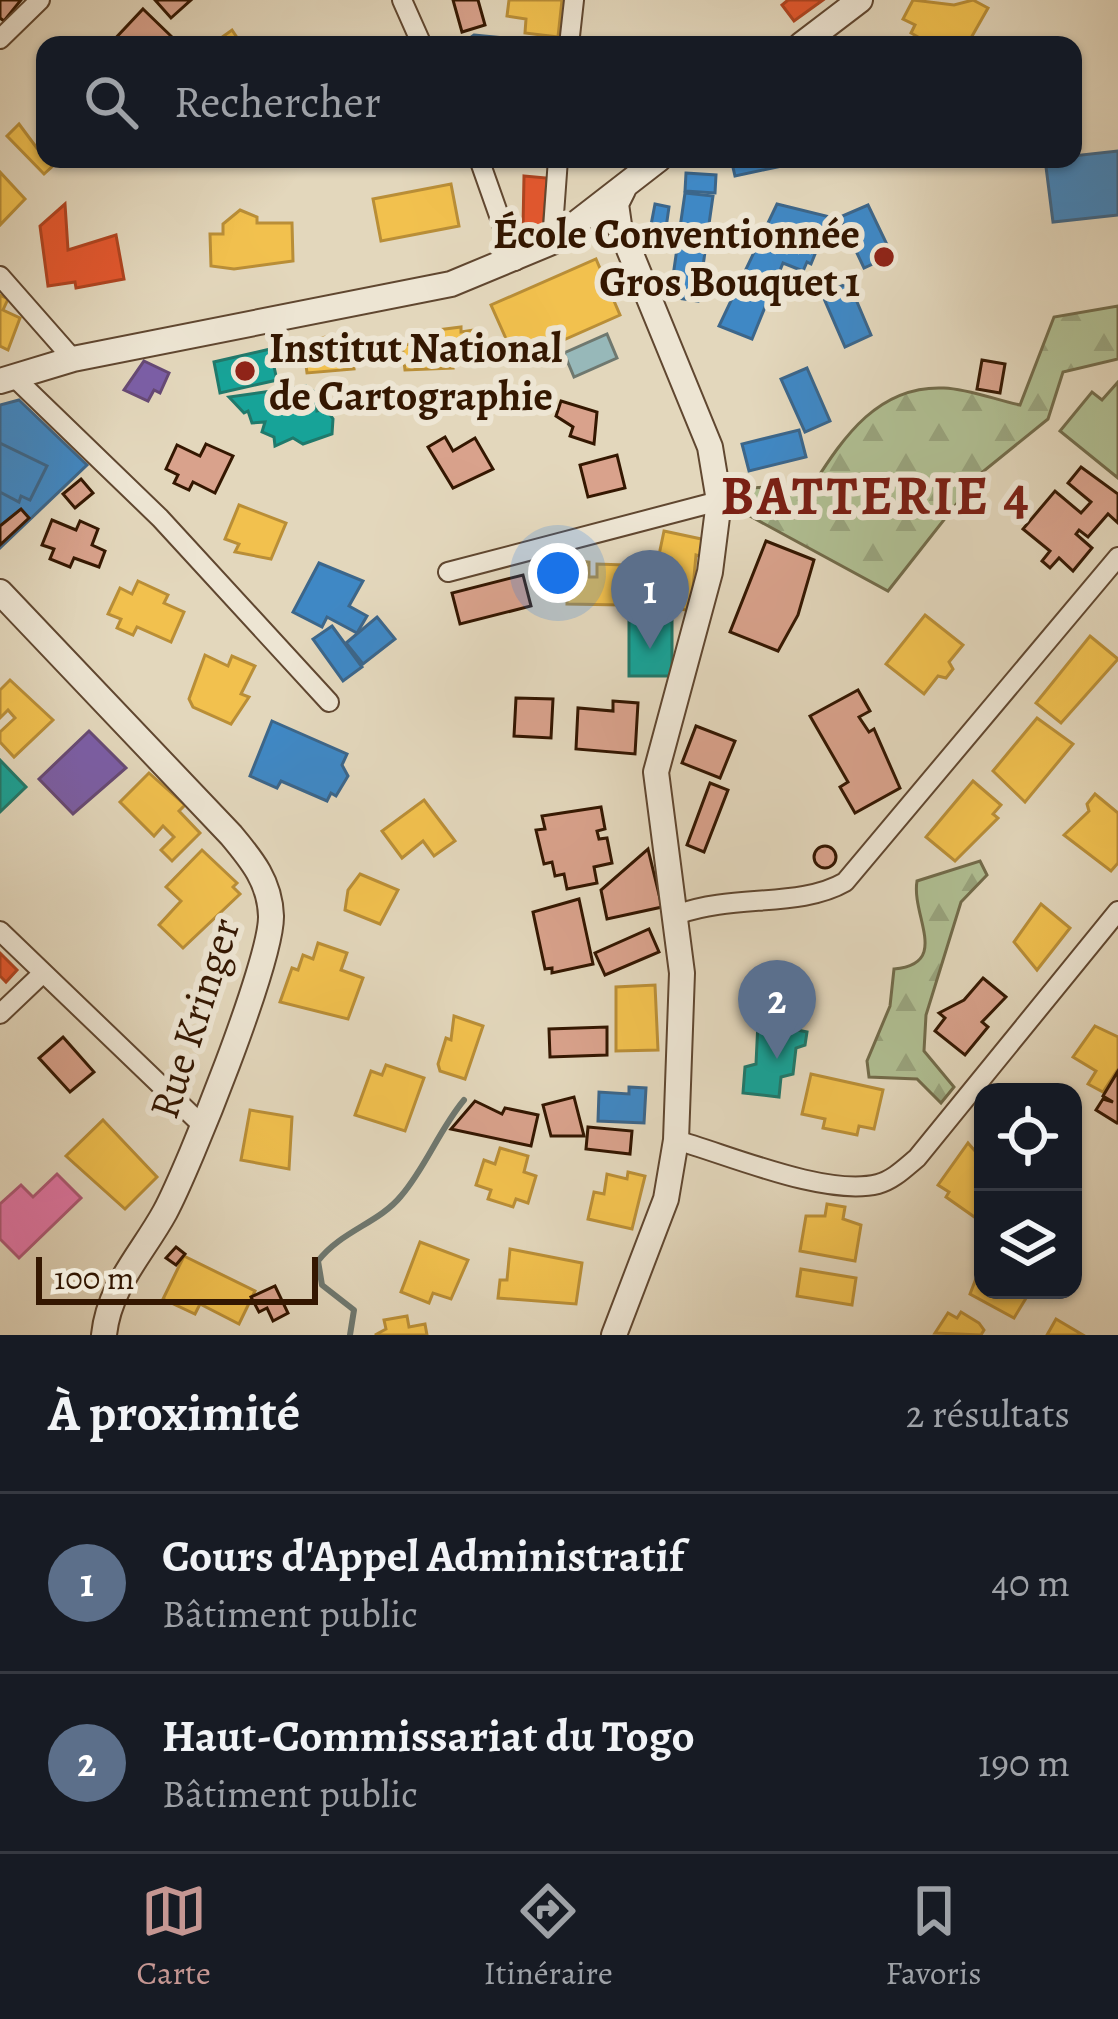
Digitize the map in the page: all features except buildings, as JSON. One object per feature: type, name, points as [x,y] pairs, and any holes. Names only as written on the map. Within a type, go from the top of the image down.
[{"type":"street","points":[[0,39],[40,0]]},
{"type":"street","points":[[402,0],[418,36]]},
{"type":"street","points":[[570,36],[574,0]]},
{"type":"street","points":[[812,36],[860,0]]},
{"type":"street","points":[[482,168],[514,261]]},
{"type":"street","points":[[553,242],[557,168]]},
{"type":"street","points":[[7,378],[73,359],[451,284],[553,242],[648,168]]},
{"type":"street","points":[[614,1335],[666,1199],[676,1140],[682,1058],[679,914],[663,843],[656,772],[710,572],[719,501],[710,447],[624,239],[616,210],[622,190]]},
{"type":"street","points":[[575,227],[624,239]]},
{"type":"street","points":[[0,276],[73,359]]},
{"type":"street","points":[[7,378],[188,547],[329,702]]},
{"type":"street","points":[[448,572],[719,501]]},
{"type":"street","points":[[679,914],[714,902],[811,896],[845,882],[1118,557]]},
{"type":"street","name":"Rue Kringer","points":[[0,592],[218,820],[266,884],[271,922],[263,954],[166,1211],[118,1285],[104,1335]]},
{"type":"street","points":[[676,1140],[831,1184],[879,1184],[896,1176],[917,1158],[1118,911]]},
{"type":"street","points":[[0,931],[201,1124]]},
{"type":"street","points":[[0,1014],[42,974]]},
{"type":"green space","points":[[1118,306],[1118,359],[1063,372],[1048,419],[980,474],[888,591],[748,515],[749,488],[813,485],[851,432],[882,404],[900,395],[944,388],[1020,405],[1054,317]]},
{"type":"green space","points":[[1118,382],[1118,478],[1060,431],[1092,392],[1102,400]]},
{"type":"green space","points":[[980,861],[987,875],[961,902],[926,1015],[924,1051],[954,1087],[941,1103],[917,1079],[869,1077],[867,1061],[890,1006],[894,969],[911,965],[925,948],[917,881]]},
{"type":"water","points":[[607,334],[617,358],[574,377],[564,353]]},
{"type":"waterway","points":[[350,1335],[354,1310],[322,1285],[318,1261],[401,1196],[464,1100]]},
{"type":"place","name":"École Conventionnée Gros Bouquet 1","points":[[884,257]]},
{"type":"place","name":"Institut National de Cartographie","points":[[245,371]]},
{"type":"place","name":"Cours d'Appel Administratif","points":[[650,649]]},
{"type":"place","name":"Haut-Commissariat du Togo","points":[[777,1059]]},
{"type":"district","name":"BATTERIE 4","points":[[876,496]]}]
